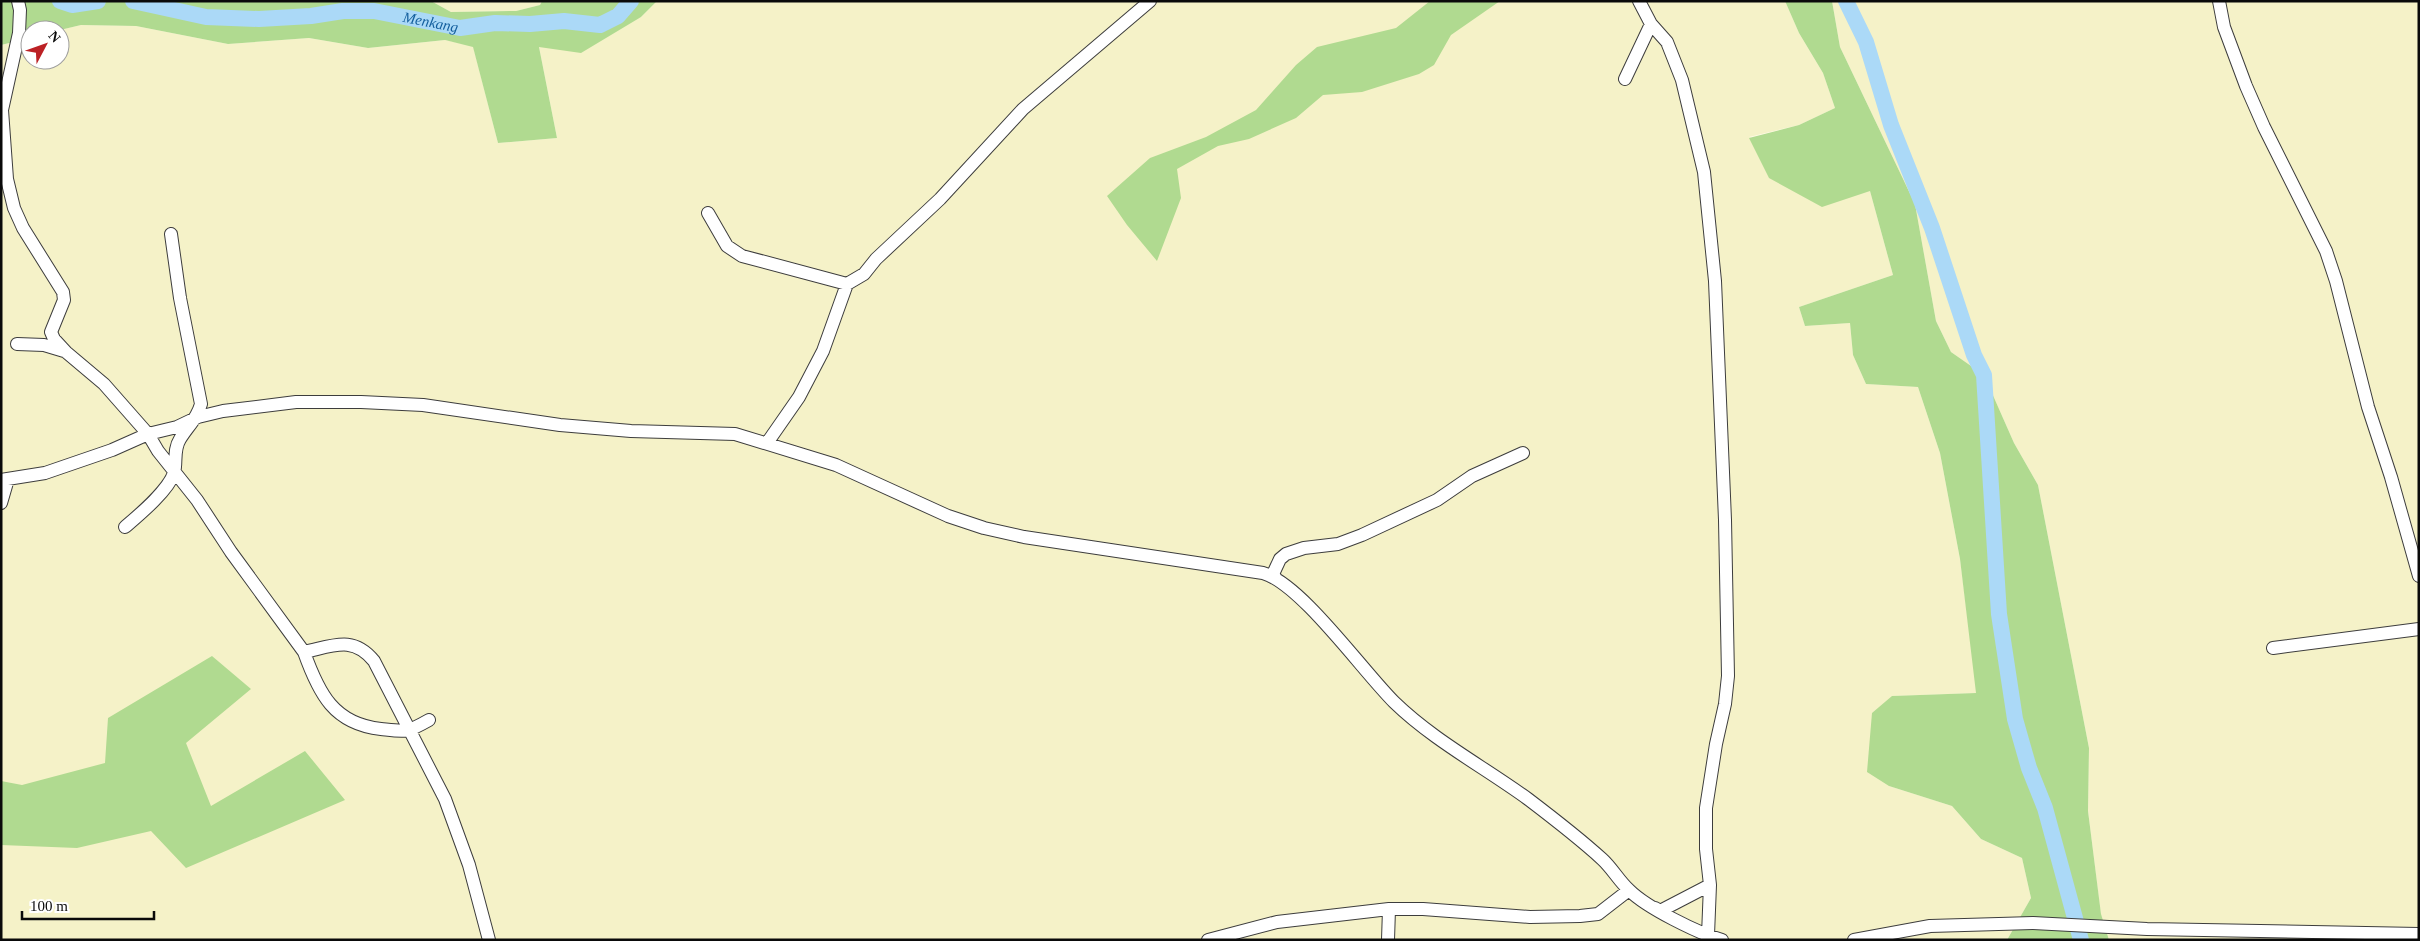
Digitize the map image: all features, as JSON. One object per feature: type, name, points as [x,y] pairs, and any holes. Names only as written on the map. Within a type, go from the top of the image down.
[{"type":"street","points":[[18,1],[20,10],[19,33],[2,110],[7,179],[14,208],[23,228],[63,292],[61,309],[51,332],[54,339],[66,352],[104,384],[148,434],[174,473],[197,500],[231,552],[304,652],[320,690],[341,716],[357,725],[408,732],[429,720]]},
{"type":"street","points":[[767,443],[799,397],[823,351],[847,284],[864,274],[876,259],[940,199],[1023,109],[1150,1]]},
{"type":"street","points":[[1639,1],[1651,24],[1668,42],[1675,57],[1698,137],[1704,172],[1715,281],[1725,512],[1728,676],[1725,704],[1716,744],[1706,808],[1706,849],[1715,938]]},
{"type":"street","points":[[2219,1],[2224,27],[2246,86],[2264,127],[2326,251],[2336,281],[2368,407],[2391,477],[2419,576]]},
{"type":"street","points":[[1625,79],[1651,24]]},
{"type":"street","points":[[708,213],[727,246],[742,256],[847,284]]},
{"type":"street","points":[[125,527],[148,506],[174,473],[179,441],[198,417],[201,404],[183,314],[171,234]]},
{"type":"street","points":[[17,344],[44,345],[66,352]]},
{"type":"street","points":[[1,503],[5,479],[45,473],[198,417],[237,409],[296,402],[376,402],[423,405],[515,420],[631,431],[724,433],[767,443],[836,466],[948,516],[984,528],[1024,537],[1103,550],[1244,569],[1275,577],[1300,598],[1400,708],[1529,800],[1567,830],[1602,858],[1629,890],[1646,903],[1660,911],[1710,885]]},
{"type":"street","points":[[1275,577],[1273,574],[1276,566],[1286,554],[1304,548],[1338,544],[1362,535],[1437,500],[1472,476],[1523,453]]},
{"type":"street","points":[[2273,648],[2419,629]]},
{"type":"street","points":[[304,652],[344,644],[362,648],[374,662],[388,684],[408,732],[428,764],[445,800],[469,865],[489,940]]},
{"type":"street","points":[[1208,940],[1277,922],[1389,909],[1423,909],[1530,917],[1598,914],[1629,890]]},
{"type":"street","points":[[1646,903],[1715,938]]},
{"type":"street","points":[[1388,940],[1389,909]]},
{"type":"street","points":[[1854,940],[1930,926],[2033,922],[2264,935],[2419,934]]},
{"type":"shaded area","points":[[431,1],[542,1],[540,5],[516,11],[451,12]]},
{"type":"shaded area","points":[[657,1],[1785,1],[1799,33],[1823,73],[1835,108],[1799,125],[1749,137],[1870,191],[1893,275],[1799,307],[1805,326],[1850,323],[1853,355],[1866,384],[1918,387],[1940,453],[1960,559],[1977,693],[1892,696],[1889,786],[1952,806],[1981,839],[2022,858],[2031,898],[2007,940],[1,940],[1,45],[20,40],[20,70],[70,70],[70,28],[81,25],[136,26],[228,44],[309,38],[368,48],[445,40],[473,46],[498,143],[557,138],[539,47],[641,17]]},
{"type":"shaded area","points":[[1832,1],[2419,1],[2419,940],[2109,940],[2101,915],[2088,811],[2089,748],[2038,485],[2014,443],[1984,375],[1951,352],[1936,321],[1915,204],[1840,47]]},
{"type":"green space","points":[[1,1],[431,1],[451,12],[516,11],[540,5],[542,1],[657,1],[641,17],[581,53],[539,47],[557,138],[498,143],[473,47],[445,40],[368,48],[309,38],[228,44],[136,26],[81,25],[70,28],[70,20],[20,20],[20,40],[1,45]]},
{"type":"green space","points":[[1430,1],[1500,1],[1451,35],[1434,65],[1419,74],[1362,92],[1323,95],[1296,118],[1249,139],[1218,146],[1177,169],[1181,198],[1157,261],[1127,225],[1107,196],[1150,158],[1206,137],[1256,110],[1296,65],[1317,47],[1396,28]]},
{"type":"green space","points":[[1785,1],[1832,1],[1840,47],[1915,204],[1936,321],[1951,352],[1984,375],[2014,443],[2038,485],[2089,748],[2088,811],[2101,914],[2109,940],[2007,940],[2031,898],[2022,858],[1981,839],[1952,806],[1889,786],[1867,772],[1872,713],[1892,696],[1976,693],[1960,559],[1940,453],[1918,387],[1866,384],[1853,355],[1850,323],[1805,326],[1799,307],[1893,275],[1870,191],[1822,207],[1769,178],[1749,138],[1799,125],[1835,108],[1823,73],[1799,33]]},
{"type":"green space","points":[[212,656],[251,689],[186,743],[211,806],[305,751],[345,800],[186,868],[151,831],[77,848],[1,845],[1,781],[22,785],[105,763],[108,718]]},
{"type":"waterway","name":"Menkang","points":[[60,1],[72,5],[98,1]]},
{"type":"waterway","name":"Menkang","points":[[133,1],[206,17],[259,19],[311,16],[343,11],[374,11],[460,28],[495,23],[530,24],[564,21],[600,25],[618,16],[631,1]]},
{"type":"waterway","points":[[1846,1],[1866,42],[1891,125],[1932,228],[1974,355],[1984,375],[1999,614],[2015,719],[2029,768],[2045,808],[2081,940]]}]
